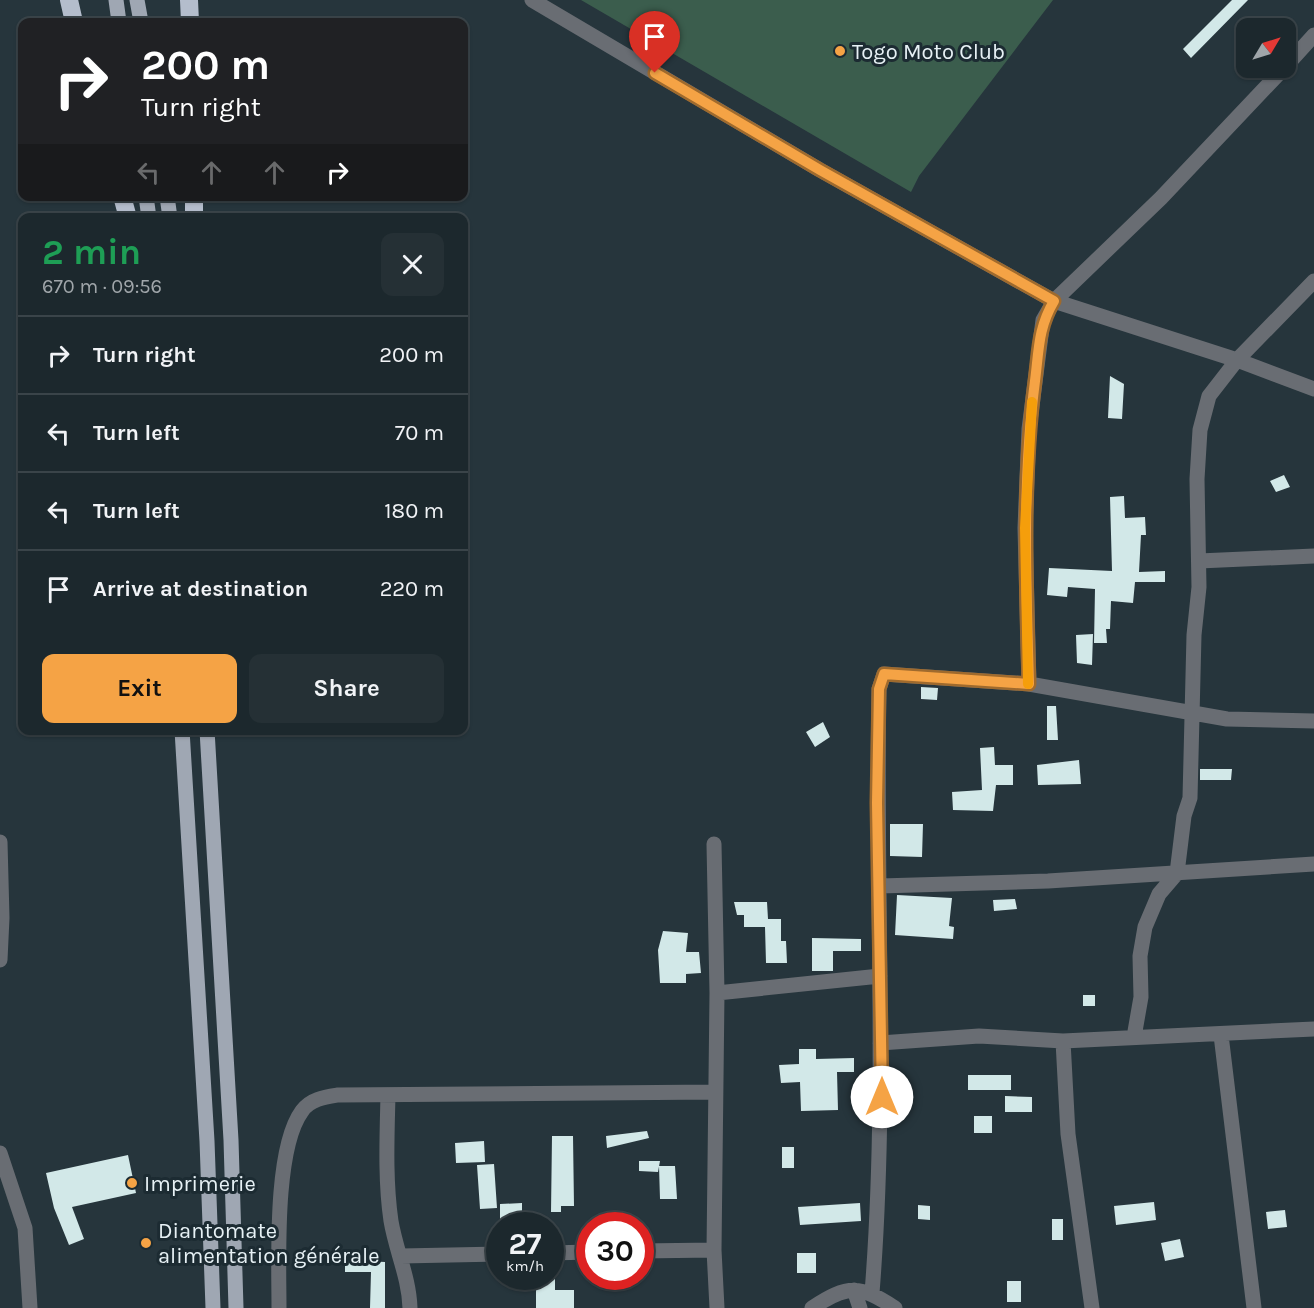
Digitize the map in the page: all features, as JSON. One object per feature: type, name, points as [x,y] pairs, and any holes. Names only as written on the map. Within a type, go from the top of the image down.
[{"type":"highway","points":[[69,0],[73,18]]},
{"type":"highway","points":[[189,0],[190,18]]},
{"type":"main road","points":[[116,0],[118,18]]},
{"type":"main road","points":[[137,0],[140,18]]},
{"type":"main road","points":[[182,735],[207,1141],[213,1308]]},
{"type":"main road","points":[[207,735],[231,1140],[236,1308]]},
{"type":"street","points":[[532,0],[820,170],[1054,301],[1237,360],[1314,389]]},
{"type":"street","points":[[1296,55],[1314,35]]},
{"type":"street","points":[[1029,684],[1025,528],[1029,429],[1043,320],[1054,301],[1161,198],[1275,78]]},
{"type":"street","points":[[1134,1037],[1141,998],[1140,956],[1145,927],[1159,894],[1177,873],[1184,816],[1190,798],[1194,712],[1194,635],[1199,561],[1197,479],[1200,430],[1209,396],[1237,360],[1314,281]]},
{"type":"street","points":[[1199,561],[1314,556]]},
{"type":"street","points":[[872,1293],[880,1194],[880,886],[877,803],[879,689],[884,674],[1029,684],[1227,718],[1314,722]]},
{"type":"street","points":[[0,842],[2,918],[0,960]]},
{"type":"street","points":[[714,844],[717,993],[714,1250],[717,1308]]},
{"type":"street","points":[[880,886],[1048,881],[1314,864]]},
{"type":"street","points":[[717,993],[880,976]]},
{"type":"street","points":[[880,1043],[979,1036],[1063,1041],[1314,1029]]},
{"type":"street","points":[[1221,1035],[1254,1308]]},
{"type":"street","points":[[1063,1041],[1068,1134],[1092,1308]]},
{"type":"street","points":[[279,1308],[279,1216],[282,1185],[287,1155],[301,1112],[311,1102],[324,1097],[388,1095],[716,1092]]},
{"type":"street","points":[[388,1095],[391,1221],[407,1276],[410,1308]]},
{"type":"street","points":[[0,1153],[25,1228],[30,1308]]},
{"type":"street","points":[[654,1251],[714,1250]]},
{"type":"street","points":[[401,1256],[486,1254]]},
{"type":"street","points":[[854,1290],[860,1308]]},
{"type":"street","points":[[812,1308],[842,1292],[854,1290],[872,1293],[895,1308]]},
{"type":"green space","name":"Togo Moto Club","points":[[581,0],[1053,0],[919,176],[911,192]]},
{"type":"building","points":[[1232,0],[1248,0],[1191,58],[1183,49]]},
{"type":"building","points":[[1110,376],[1124,384],[1122,419],[1108,418]]},
{"type":"building","points":[[1284,475],[1290,487],[1276,492],[1270,481]]},
{"type":"building","points":[[1124,496],[1125,518],[1145,517],[1146,535],[1141,535],[1139,572],[1165,571],[1165,582],[1135,582],[1133,603],[1111,601],[1110,629],[1106,629],[1107,643],[1094,643],[1095,589],[1068,587],[1067,597],[1047,595],[1049,568],[1112,571],[1110,497]]},
{"type":"building","points":[[1093,634],[1092,665],[1077,663],[1076,635]]},
{"type":"building","points":[[921,687],[938,688],[937,700],[921,699]]},
{"type":"building","points":[[1047,706],[1056,706],[1058,740],[1047,740]]},
{"type":"building","points":[[823,722],[830,737],[815,747],[806,732]]},
{"type":"building","points":[[994,747],[995,765],[1013,765],[1013,785],[996,785],[993,811],[953,810],[952,792],[982,790],[980,748]]},
{"type":"building","points":[[1079,760],[1081,784],[1038,785],[1037,765]]},
{"type":"building","points":[[1200,769],[1232,769],[1231,780],[1200,780]]},
{"type":"building","points":[[890,824],[923,824],[922,857],[890,856]]},
{"type":"building","points":[[897,895],[952,898],[949,926],[954,927],[953,939],[895,935]]},
{"type":"building","points":[[1015,899],[1017,909],[994,911],[993,900]]},
{"type":"building","points":[[734,902],[767,902],[768,919],[781,919],[781,941],[786,941],[787,963],[766,963],[765,927],[744,927],[744,915],[737,915]]},
{"type":"building","points":[[663,931],[688,933],[686,952],[699,952],[701,973],[686,974],[686,983],[660,983],[658,950]]},
{"type":"building","points":[[812,938],[861,939],[861,951],[833,951],[833,971],[812,971]]},
{"type":"building","points":[[1083,995],[1095,995],[1095,1006],[1083,1006]]},
{"type":"building","points":[[799,1049],[816,1049],[816,1059],[854,1058],[854,1072],[837,1072],[838,1110],[801,1111],[800,1082],[781,1083],[779,1065],[799,1064]]},
{"type":"building","points":[[968,1075],[1011,1075],[1011,1090],[968,1090]]},
{"type":"building","points":[[1005,1096],[1032,1097],[1032,1112],[1005,1112]]},
{"type":"building","points":[[974,1116],[992,1116],[992,1133],[974,1133]]},
{"type":"building","points":[[647,1131],[649,1138],[607,1148],[606,1136]]},
{"type":"building","points":[[552,1136],[573,1136],[574,1206],[561,1206],[561,1212],[551,1212]]},
{"type":"building","points":[[484,1141],[485,1162],[456,1163],[455,1143]]},
{"type":"building","points":[[782,1147],[794,1147],[794,1168],[782,1168]]},
{"type":"building","points":[[128,1155],[136,1193],[72,1207],[84,1239],[69,1245],[54,1208],[46,1173]]},
{"type":"building","points":[[639,1161],[660,1161],[658,1172],[639,1171]]},
{"type":"building","points":[[494,1164],[497,1208],[480,1209],[477,1165]]},
{"type":"building","points":[[659,1166],[675,1166],[677,1199],[660,1199]]},
{"type":"building","points":[[1154,1202],[1156,1220],[1116,1225],[1114,1206]]},
{"type":"building","points":[[522,1203],[522,1212],[500,1212],[500,1204]]},
{"type":"building","points":[[860,1203],[861,1221],[800,1225],[798,1207]]},
{"type":"building","points":[[918,1205],[930,1206],[930,1220],[918,1219]]},
{"type":"building","points":[[1285,1210],[1287,1227],[1268,1229],[1266,1212]]},
{"type":"building","points":[[1052,1219],[1063,1219],[1063,1240],[1052,1240]]},
{"type":"building","points":[[1180,1239],[1184,1257],[1165,1261],[1161,1243]]},
{"type":"building","points":[[797,1253],[816,1253],[816,1273],[797,1273]]},
{"type":"building","points":[[345,1260],[385,1262],[385,1308],[370,1308],[371,1272],[345,1272]]},
{"type":"building","points":[[1007,1281],[1021,1281],[1021,1302],[1007,1302]]},
{"type":"building","points":[[536,1290],[574,1290],[574,1308],[536,1308]]},
{"type":"slow traffic","points":[[1028,684],[1025,528],[1032,402]]},
{"type":"place","name":"Togo Moto Club","points":[[840,51]]},
{"type":"place","name":"Imprimerie","points":[[132,1183]]},
{"type":"place","name":"Diantomate alimentation générale","points":[[146,1243]]},
{"type":"route","points":[[655,73],[820,170],[1054,301],[1043,320],[1029,429],[1025,528],[1029,684],[884,674],[879,689],[877,803],[882,1097]]}]
